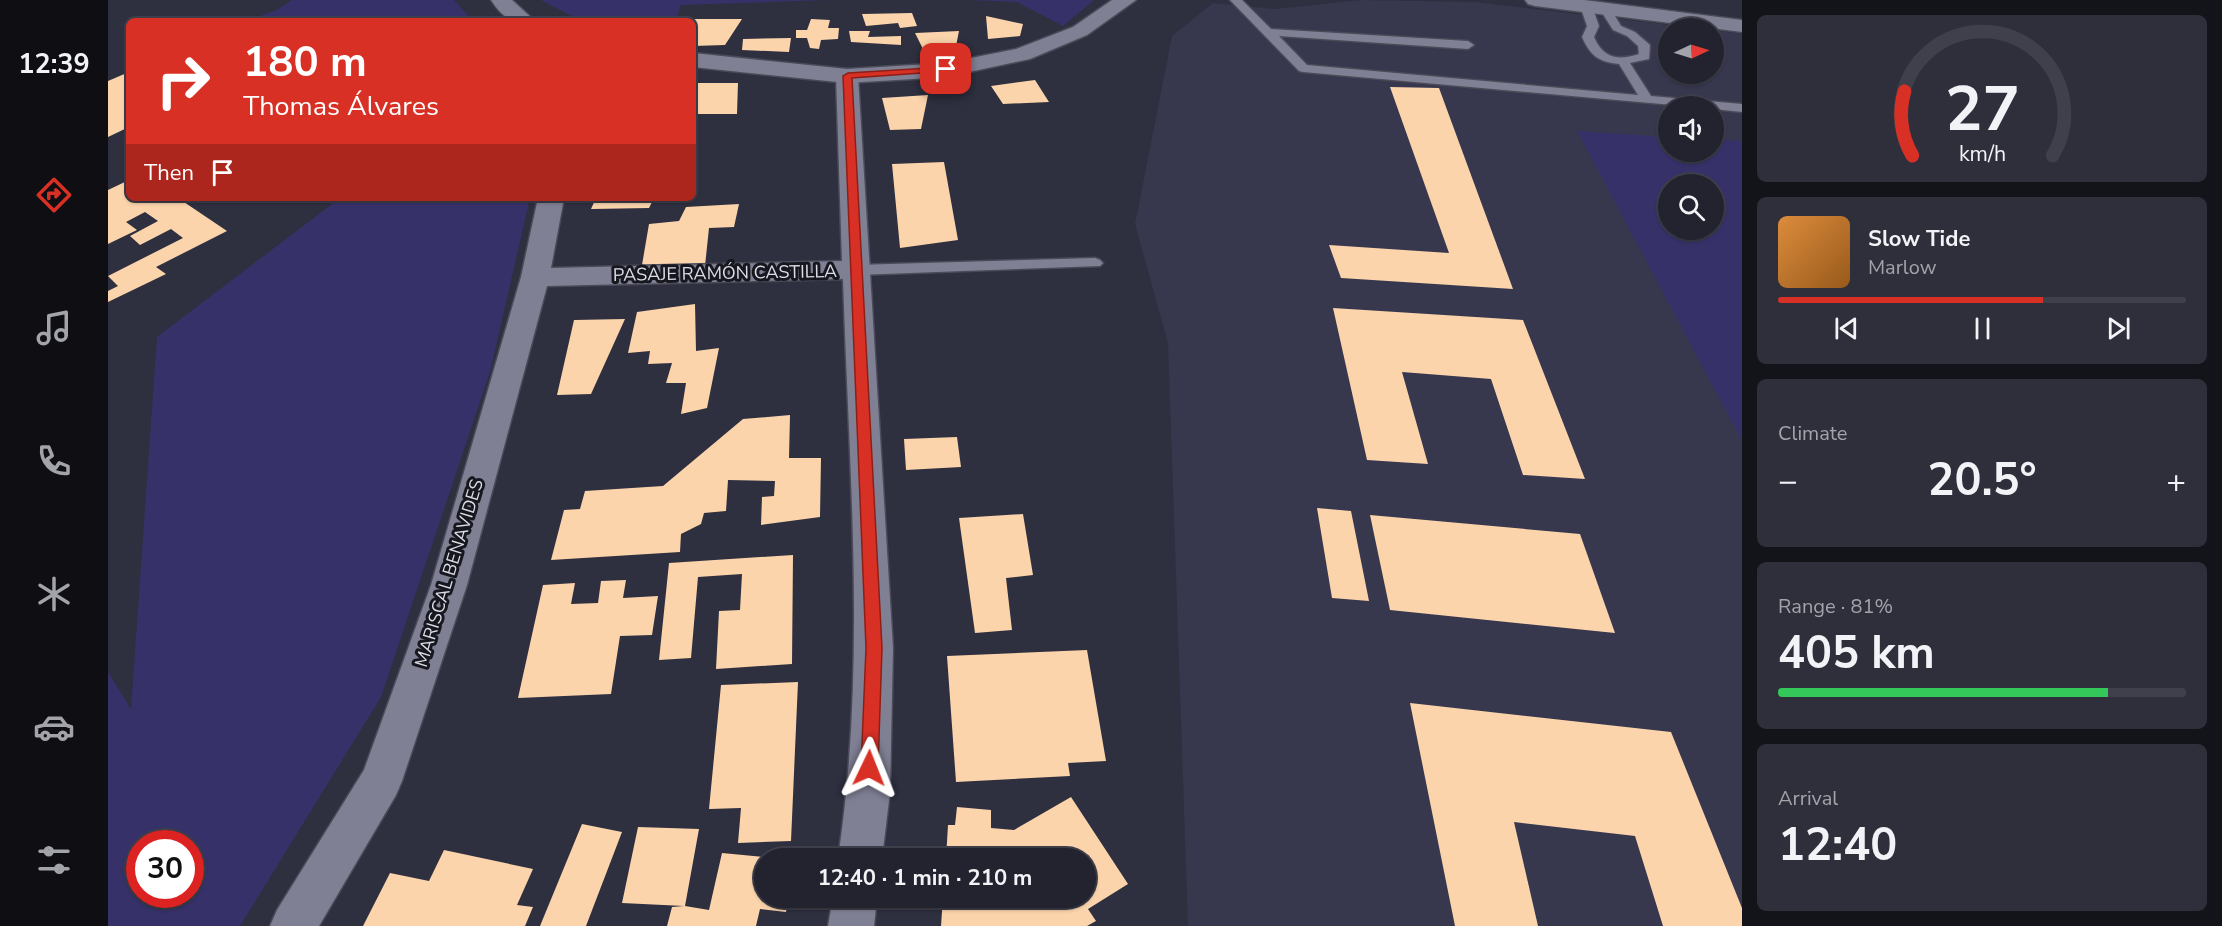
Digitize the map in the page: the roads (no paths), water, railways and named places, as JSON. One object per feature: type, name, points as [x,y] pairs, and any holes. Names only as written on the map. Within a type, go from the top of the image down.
[{"type":"street","points":[[501,0],[510,11],[520,18]]},
{"type":"street","points":[[696,60],[848,76],[946,69],[1022,54],[1080,31],[1126,0]]},
{"type":"street","points":[[1535,0],[1742,26]]},
{"type":"street","points":[[848,76],[874,648],[869,792],[861,848]]},
{"type":"street","name":"MARISCAL BENAVIDES","points":[[293,926],[381,780],[449,585],[535,277],[550,201]]},
{"type":"street","name":"PASAJE RAMÓN CASTILLA","points":[[535,277],[856,270]]},
{"type":"street","points":[[851,926],[853,908]]},
{"type":"lane","points":[[1236,0],[1303,68],[1742,108]]},
{"type":"lane","points":[[1596,7],[1617,28],[1631,34],[1644,45],[1646,56],[1633,61],[1610,59],[1594,51],[1588,38],[1593,26],[1596,7]]},
{"type":"lane","points":[[1268,32],[1468,45]]},
{"type":"lane","points":[[1622,60],[1647,99]]},
{"type":"lane","name":"PASAJE RAMÓN CASTILLA","points":[[856,270],[1095,263]]}]
